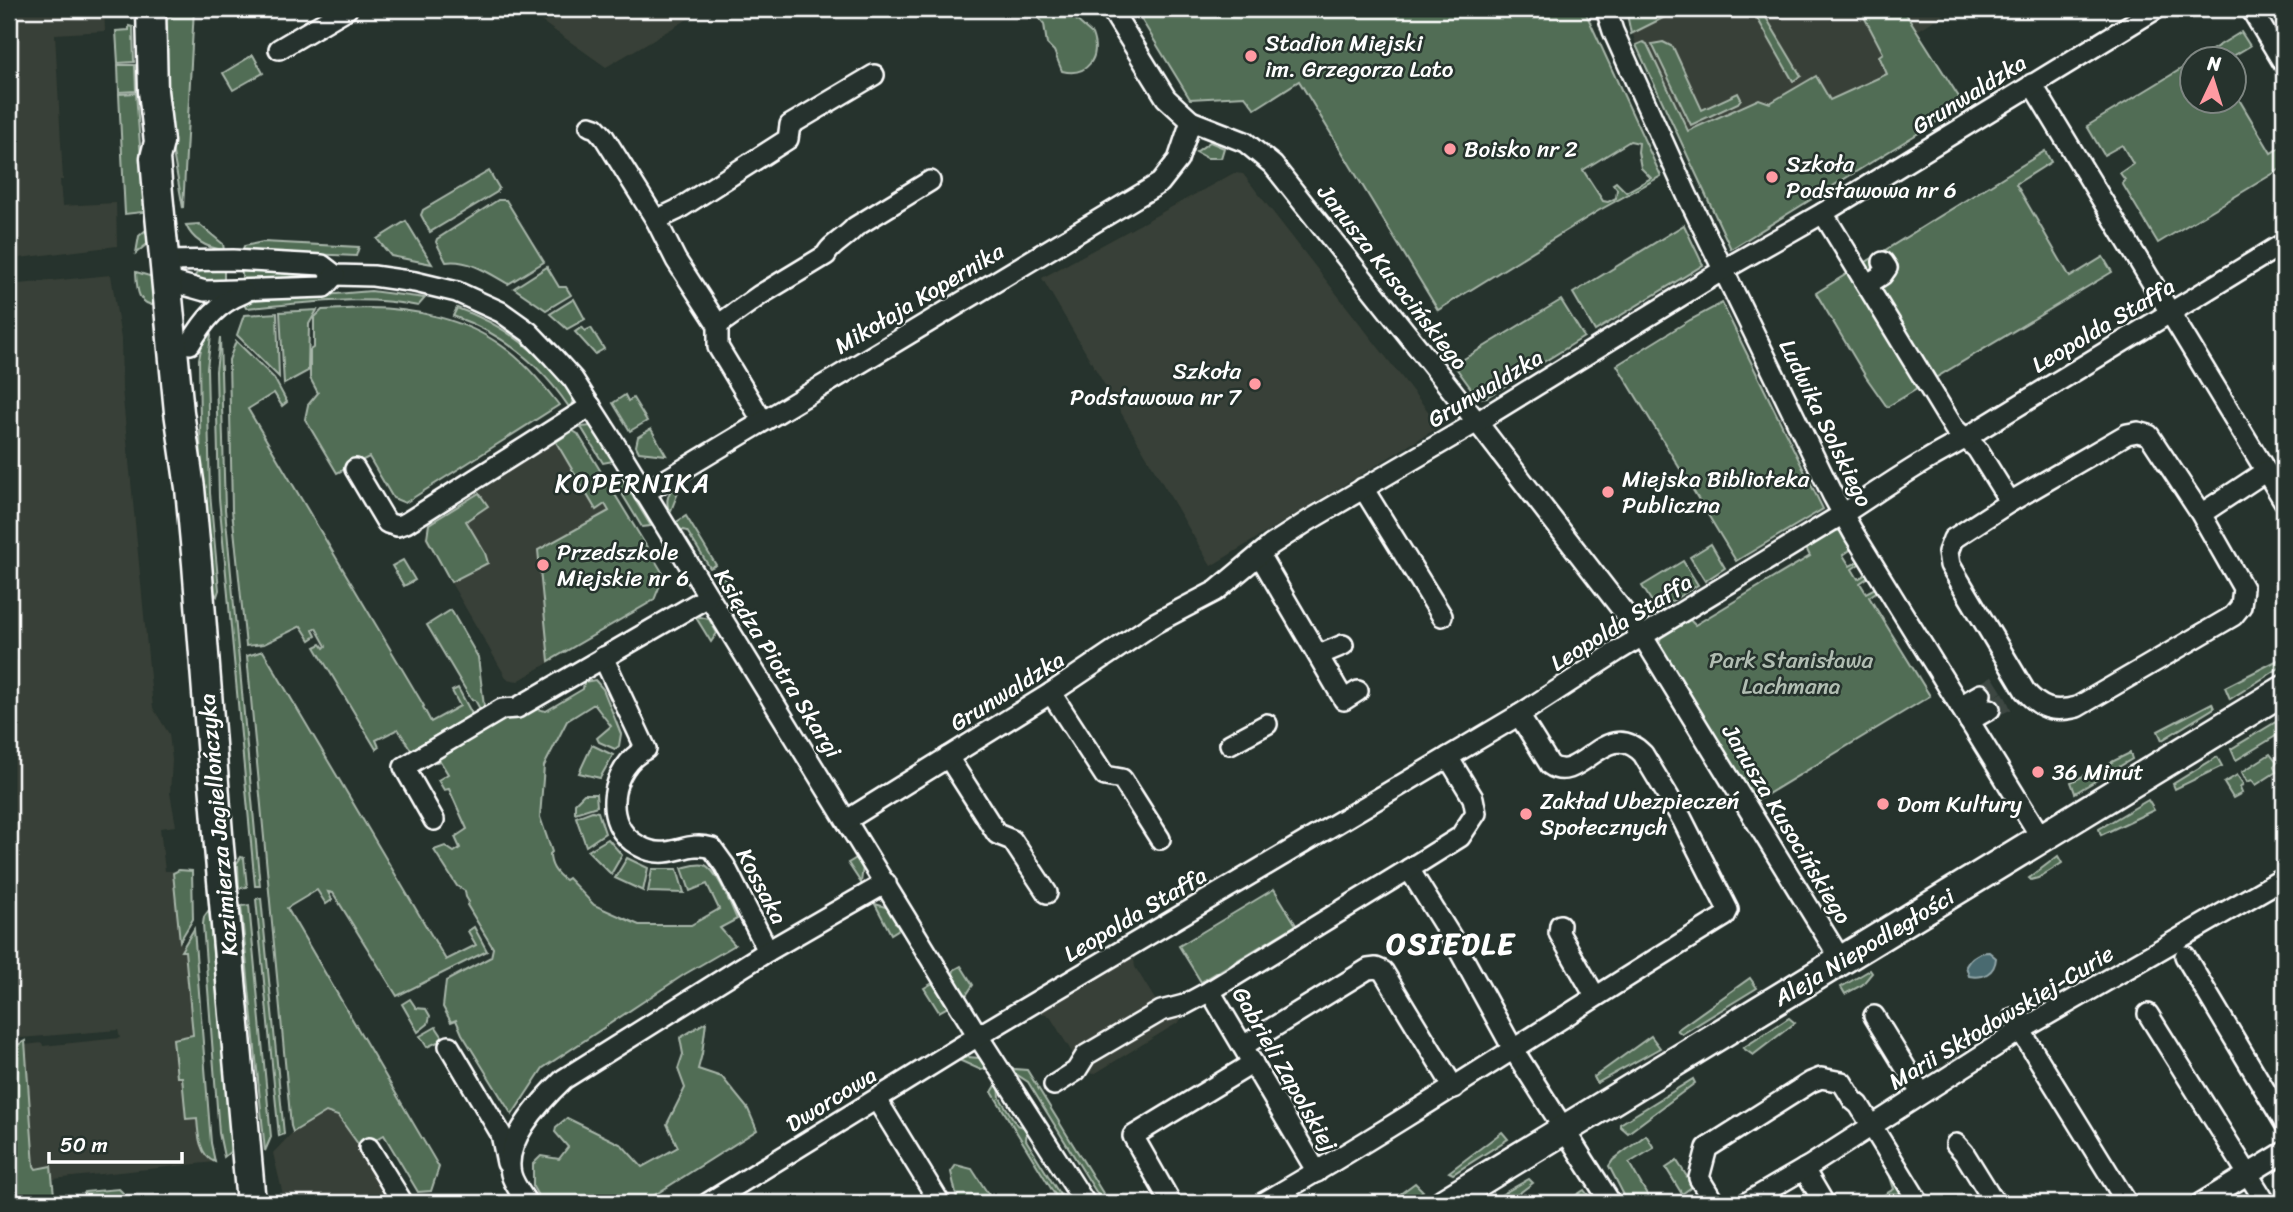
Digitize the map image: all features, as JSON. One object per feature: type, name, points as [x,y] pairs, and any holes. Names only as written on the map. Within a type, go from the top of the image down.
[{"type":"main road","name":"Kazimierza Jagiellończyka","points":[[154,11],[153,91],[159,142],[155,158],[174,272],[190,344],[195,414],[195,449],[190,488]]},
{"type":"main road","name":"Kazimierza Jagiellończyka","points":[[174,272],[178,412],[190,488],[251,1203]]},
{"type":"main road","name":"Aleja Niepodległości","points":[[1444,1203],[2284,690]]},
{"type":"main road","name":"Kazimierza Jagiellończyka","points":[[248,1163],[262,1203]]},
{"type":"street","points":[[279,49],[347,9]]},
{"type":"street","name":"Janusza Kusocińskiego","points":[[1111,9],[1166,98],[1191,121],[1245,142],[1273,165],[1643,637],[1841,960]]},
{"type":"street","name":"Ludwika Solskiego","points":[[1606,9],[1613,31],[1687,195],[1843,514],[2042,839]]},
{"type":"street","name":"Grunwaldzka","points":[[847,820],[1051,693],[1155,624],[1216,591],[1259,555],[1308,521],[1477,422],[2156,9]]},
{"type":"street","points":[[2251,9],[2284,64]]},
{"type":"street","points":[[656,220],[670,211],[677,210],[788,139],[790,125],[874,75]]},
{"type":"street","points":[[2032,84],[2284,501]]},
{"type":"street","name":"Mikołaja Kopernika","points":[[644,493],[1160,183],[1178,160],[1191,121]]},
{"type":"street","points":[[590,126],[596,128],[604,137],[656,220],[676,260],[718,325],[718,348],[762,420]]},
{"type":"street","points":[[718,325],[760,295],[826,255],[828,249],[846,238],[855,227],[930,181]]},
{"type":"street","points":[[1823,213],[1954,428],[1979,452],[2010,502]]},
{"type":"street","name":"Leopolda Staffa","points":[[978,1036],[1519,715],[1843,514],[1891,481],[1965,440],[2284,243]]},
{"type":"street","name":"Księdza Piotra Skargi","points":[[174,272],[233,260],[322,265],[335,275],[373,276],[449,289],[501,312],[528,332],[553,357],[573,379],[591,406],[978,1036],[1084,1203]]},
{"type":"street","points":[[1868,284],[1882,275],[1886,268],[1883,262]]},
{"type":"street","name":"Księdza Piotra Skargi","points":[[174,272],[205,290],[324,287],[335,275]]},
{"type":"street","name":"Księdza Piotra Skargi","points":[[190,344],[209,317],[224,302],[253,289]]},
{"type":"street","points":[[355,470],[387,523],[397,526],[406,523],[591,406]]},
{"type":"street","points":[[2127,433],[2149,435],[2201,514],[2243,588],[2241,606],[2233,616],[2077,707],[2064,710],[2037,704],[2013,686],[1950,565],[1948,552],[1953,540],[2010,502],[2127,433]]},
{"type":"street","points":[[2201,514],[2266,471]]},
{"type":"street","points":[[1363,488],[1441,616]]},
{"type":"street","points":[[1259,555],[1344,700],[1358,691]]},
{"type":"street","points":[[434,820],[404,767],[502,709],[517,708],[708,597]]},
{"type":"street","points":[[1319,655],[1343,645]]},
{"type":"street","name":"Kossaka","points":[[603,657],[646,748],[634,754],[617,778],[614,814],[621,829],[636,845],[657,854],[692,846],[712,848],[725,866],[768,951]]},
{"type":"street","points":[[1051,693],[1105,776],[1122,779],[1160,839]]},
{"type":"street","points":[[1964,713],[1985,702]]},
{"type":"street","points":[[1263,1203],[1454,1087],[1725,916],[1728,909],[1680,816],[1635,745],[1626,742],[1612,743],[1566,770],[1555,769],[1519,715]]},
{"type":"street","points":[[1230,744],[1268,724]]},
{"type":"street","points":[[948,757],[997,834],[1012,841],[1046,893]]},
{"type":"street","points":[[1054,1085],[1076,1071],[1086,1055],[1161,1011],[1184,1005],[1210,991],[1460,836],[1473,821],[1476,813],[1473,798],[1448,757]]},
{"type":"street","points":[[1409,869],[1513,1049],[1611,1203]]},
{"type":"street","name":"Marii Skłodowskiej-Curie","points":[[1746,1203],[1872,1126],[2017,1024],[2284,878]]},
{"type":"street","name":"Kossaka","points":[[511,1174],[513,1144],[547,1095],[564,1079],[768,951],[886,883]]},
{"type":"street","points":[[1560,925],[1559,933],[1595,996]]},
{"type":"street","points":[[2185,956],[2284,1122]]},
{"type":"street","points":[[1243,1045],[1368,969],[1376,968],[1382,971],[1454,1087]]},
{"type":"street","name":"Gabrieli Zapolskiej","points":[[1210,991],[1317,1172]]},
{"type":"street","points":[[2148,1014],[2266,1203]]},
{"type":"street","points":[[1874,1016],[1921,1093]]},
{"type":"street","points":[[2017,1024],[2127,1203]]},
{"type":"street","name":"Dworcowa","points":[[708,1203],[978,1036]]},
{"type":"street","points":[[449,1046],[501,1134],[511,1174],[527,1203]]},
{"type":"street","points":[[1171,1203],[1133,1136],[1253,1063]]},
{"type":"street","points":[[1714,1203],[1699,1178],[1707,1147],[1811,1082],[1821,1079],[1842,1082],[1919,1203]]},
{"type":"street","points":[[877,1100],[940,1203]]},
{"type":"street","points":[[1955,1144],[1964,1153],[1995,1203]]},
{"type":"street","points":[[369,1147],[403,1203]]},
{"type":"street","points":[[2201,1203],[2284,1152]]},
{"type":"street","points":[[1804,1169],[1824,1203]]},
{"type":"shaded area","points":[[9,9],[104,9],[105,31],[55,34],[63,180],[60,180],[62,206],[116,203],[117,246],[19,258],[17,246],[17,259],[9,260]]},
{"type":"shaded area","points":[[524,9],[705,9],[606,67]]},
{"type":"shaded area","name":"Szkoła Podstawowa nr 6","points":[[1626,9],[1952,9],[1917,31],[1964,105],[1731,249],[1636,45]]},
{"type":"shaded area","name":"Szkoła Podstawowa nr 7","points":[[1234,173],[1243,174],[1435,420],[1434,430],[1211,566],[1042,278]]},
{"type":"shaded area","points":[[111,275],[121,339],[122,389],[153,708],[169,734],[172,760],[170,793],[176,826],[160,828],[165,871],[174,871],[180,939],[184,950],[194,1036],[174,1038],[178,1076],[182,1076],[197,1117],[206,1157],[215,1162],[53,1179],[51,1167],[35,1169],[34,1166],[25,1045],[42,1043],[43,1046],[120,1038],[118,1030],[20,1038],[9,897],[9,845],[12,843],[9,830],[9,661],[18,660],[9,573],[9,285]]},
{"type":"shaded area","name":"Przedszkole Miejskie nr 6","points":[[564,437],[657,586],[655,599],[518,681],[507,679],[425,538],[428,524]]},
{"type":"shaded area","points":[[1137,951],[1135,967],[1159,1006],[1172,1001],[1182,1017],[1179,1022],[1094,1074],[1084,1072],[1051,1018],[1037,1012]]},
{"type":"shaded area","points":[[326,1112],[338,1116],[365,1151],[396,1203],[285,1203],[273,1153],[293,1132]]},
{"type":"green space","points":[[183,9],[194,9],[183,208],[166,114],[164,23]]},
{"type":"green space","points":[[1027,9],[1064,9],[1092,34],[1095,51],[1090,64],[1078,71],[1062,71],[1054,51],[1047,44],[1044,24],[1036,14]]},
{"type":"green space","name":"Boisko nr 2","points":[[1135,9],[1584,9],[1661,176],[1598,211],[1438,310],[1299,81],[1255,109],[1245,96],[1190,99]],"holes":[[[1630,141],[1639,143],[1641,168],[1651,178],[1626,192],[1616,182],[1613,184],[1617,189],[1616,198],[1603,201],[1583,170]]]},
{"type":"green space","points":[[1626,9],[1669,9],[1671,14],[1631,34]]},
{"type":"green space","points":[[1752,9],[1761,9],[1801,76],[1793,81]]},
{"type":"green space","points":[[1860,9],[1903,9],[1964,105],[1731,249],[1636,45],[1643,42],[1647,44],[1688,131],[1759,99],[1770,103],[1816,76],[1830,100],[1887,74],[1879,56],[1883,53]]},
{"type":"green space","points":[[129,26],[133,27],[134,62],[118,63],[116,31],[129,30]]},
{"type":"green space","points":[[2241,32],[2250,46],[2248,47],[2218,46]]},
{"type":"green space","points":[[1663,42],[1673,47],[1702,110],[1738,93],[1741,99],[1738,103],[1691,125],[1652,44]]},
{"type":"green space","points":[[253,55],[263,73],[233,90],[223,73]]},
{"type":"green space","points":[[118,65],[135,65],[136,91],[119,92]]},
{"type":"green space","points":[[2178,71],[2178,116],[2248,114],[2271,153],[2284,145],[2284,167],[2158,243],[2122,183],[2125,180],[2120,173],[2133,164],[2122,145],[2104,155],[2087,126]]},
{"type":"green space","points":[[136,93],[143,184],[152,211],[125,214],[119,94]]},
{"type":"green space","points":[[1210,142],[1224,148],[1221,158],[1207,158],[1196,152]]},
{"type":"green space","points":[[2045,151],[2051,162],[2016,184],[2070,277],[2103,257],[2112,272],[1887,407],[1816,293]]},
{"type":"green space","points":[[489,171],[499,188],[497,192],[430,232],[421,215],[423,210]]},
{"type":"green space","points":[[498,200],[506,200],[544,262],[508,284],[471,265],[446,262],[436,242]]},
{"type":"green space","points":[[406,221],[432,264],[391,256],[377,239]]},
{"type":"green space","points":[[199,224],[223,244],[224,250],[201,243],[186,225]]},
{"type":"green space","points":[[1684,225],[1703,265],[1595,331],[1573,293]]},
{"type":"green space","points":[[147,229],[154,229],[151,241],[136,253],[139,236]]},
{"type":"green space","points":[[263,242],[359,247],[356,256],[242,251],[244,246]]},
{"type":"green space","points":[[547,267],[559,287],[566,287],[571,295],[546,310],[514,288]]},
{"type":"green space","points":[[224,270],[224,282],[195,280],[198,272]]},
{"type":"green space","points":[[242,271],[315,274],[316,276],[242,281]]},
{"type":"green space","points":[[136,272],[153,277],[158,306],[142,300]]},
{"type":"green space","points":[[371,291],[425,298],[418,306],[354,300],[246,308],[243,302]]},
{"type":"green space","points":[[574,299],[585,319],[567,329],[550,314]]},
{"type":"green space","points":[[1561,300],[1584,337],[1487,397],[1478,398],[1454,365]]},
{"type":"green space","points":[[1722,303],[1823,509],[1736,561],[1617,365]]},
{"type":"green space","points":[[368,308],[420,313],[472,329],[510,352],[540,381],[559,405],[405,503],[393,498],[369,457],[337,473],[305,419],[308,405],[318,393],[310,378],[314,318],[322,310]]},
{"type":"green space","points":[[457,308],[492,324],[524,344],[564,384],[575,400],[569,407],[546,377],[504,341],[453,316]]},
{"type":"green space","points":[[317,310],[309,324],[308,371],[284,384],[280,312]]},
{"type":"green space","points":[[277,313],[279,377],[237,335],[244,315]]},
{"type":"green space","points":[[582,327],[585,331],[591,328],[604,349],[595,354],[575,332]]},
{"type":"green space","points":[[209,330],[211,335],[207,368],[210,493],[219,590],[217,596],[211,588],[201,483],[199,359]]},
{"type":"green space","points":[[220,337],[225,509],[260,886],[255,886],[219,498],[216,371]]},
{"type":"green space","points":[[236,341],[274,378],[287,402],[282,406],[274,393],[248,409],[431,722],[460,706],[452,691],[458,688],[472,714],[411,750],[398,729],[376,740],[379,747],[376,749],[315,647],[321,644],[324,648],[326,646],[316,628],[313,630],[316,636],[310,640],[301,626],[264,644],[246,646],[232,510],[229,360]]},
{"type":"green space","points":[[625,395],[628,401],[633,398],[647,421],[630,431],[613,403]]},
{"type":"green space","points":[[591,426],[613,461],[603,463],[581,427]]},
{"type":"green space","points":[[651,429],[666,455],[639,452],[636,446],[638,437]]},
{"type":"green space","points":[[573,431],[578,434],[664,575],[654,600],[549,661],[538,550],[609,511],[605,504],[596,510],[556,442]]},
{"type":"green space","points":[[618,472],[651,526],[642,527],[613,479]]},
{"type":"green space","points":[[681,481],[681,485],[670,513],[669,495]]},
{"type":"green space","points":[[479,493],[488,506],[466,521],[488,563],[451,582],[427,538],[429,524]]},
{"type":"green space","points":[[686,516],[716,565],[710,568],[687,531],[679,529],[675,523]]},
{"type":"green space","name":"Park Stanisława Lachmana","points":[[1832,530],[1840,531],[1853,548],[1843,555],[1850,566],[1861,560],[1862,562],[1852,569],[1858,579],[1868,573],[1870,576],[1860,583],[1866,593],[1877,587],[1879,590],[1869,597],[1930,696],[1753,803],[1659,646],[1661,635],[1688,618],[1695,625],[1810,556],[1807,544]]},
{"type":"green space","points":[[1711,544],[1725,568],[1705,581],[1690,557]]},
{"type":"green space","points":[[403,560],[415,580],[404,586],[392,566]]},
{"type":"green space","points":[[1683,561],[1698,585],[1657,610],[1642,586]]},
{"type":"green space","points":[[718,571],[741,605],[735,609],[714,574]]},
{"type":"green space","points":[[451,610],[478,657],[484,706],[480,709],[475,700],[471,699],[427,625]]},
{"type":"green space","points":[[695,616],[709,619],[717,633],[711,642]]},
{"type":"green space","points":[[263,651],[446,960],[476,945],[468,931],[474,927],[487,951],[397,996],[333,893],[328,892],[332,900],[326,904],[317,890],[287,908],[439,1167],[431,1191],[418,1192],[384,1135],[361,1148],[338,1116],[326,1112],[293,1132],[291,1126],[247,656]]},
{"type":"green space","points":[[2284,657],[2284,665],[2230,699],[2225,687]]},
{"type":"green space","points":[[595,680],[603,689],[621,734],[619,746],[615,749],[599,742],[597,738],[611,726],[594,704],[567,721],[544,766],[540,817],[552,852],[550,858],[554,868],[558,875],[565,880],[568,878],[594,905],[639,925],[691,925],[719,909],[707,884],[690,891],[682,868],[705,865],[719,881],[737,919],[720,928],[735,945],[685,974],[543,1068],[512,1115],[456,1020],[451,1022],[443,1007],[446,981],[491,957],[493,948],[467,905],[469,902],[465,891],[457,886],[434,850],[445,846],[454,852],[460,848],[455,837],[467,829],[449,789],[444,790],[438,780],[448,774],[440,761],[436,762],[435,759],[505,716],[524,714],[537,709],[546,711],[583,689],[584,682]]},
{"type":"green space","points":[[2212,703],[2214,708],[2162,740],[2158,731]]},
{"type":"green space","points":[[2284,717],[2284,731],[2236,760],[2231,749]]},
{"type":"green space","points":[[592,745],[613,755],[600,778],[579,773]]},
{"type":"green space","points":[[2130,753],[2132,759],[2075,793],[2071,782]]},
{"type":"green space","points":[[2270,754],[2277,763],[2274,766],[2276,772],[2256,785],[2252,780],[2247,782],[2242,772]]},
{"type":"green space","points":[[2217,757],[2222,766],[2175,789],[2173,784]]},
{"type":"green space","points":[[2237,775],[2243,784],[2240,788],[2242,793],[2233,798],[2224,783]]},
{"type":"green space","points":[[584,794],[596,794],[597,806],[575,813],[575,803]]},
{"type":"green space","points":[[2148,800],[2154,810],[2101,835],[2099,829]]},
{"type":"green space","points":[[592,811],[598,812],[605,833],[586,846],[576,817]]},
{"type":"green space","points":[[608,839],[622,855],[611,874],[588,851]]},
{"type":"green space","points":[[860,856],[863,866],[861,883],[848,863]]},
{"type":"green space","points":[[2058,856],[2062,863],[2038,878],[2029,878]]},
{"type":"green space","points":[[241,857],[244,858],[247,887],[239,888],[238,866],[235,866]]},
{"type":"green space","points":[[627,858],[648,868],[643,891],[615,878]]},
{"type":"green space","points":[[652,869],[677,869],[684,893],[648,892]]},
{"type":"green space","points":[[179,870],[192,871],[193,919],[180,941],[173,873]]},
{"type":"green space","points":[[1274,889],[1296,925],[1201,982],[1179,946]]},
{"type":"green space","points":[[261,898],[284,1134],[279,1136],[256,899]]},
{"type":"green space","points":[[875,904],[889,908],[899,929],[891,934]]},
{"type":"green space","points":[[249,905],[271,1137],[265,1151],[241,906]]},
{"type":"green space","points":[[209,910],[232,1144],[230,1152],[224,1157],[219,1133],[203,924]]},
{"type":"green space","points":[[194,929],[211,1143],[215,1162],[203,1149],[197,1118],[186,1119],[182,1077],[177,1077],[173,1039],[193,1035],[185,951],[181,951]]},
{"type":"green space","points":[[961,966],[973,985],[965,997],[953,974],[954,970]]},
{"type":"green space","points":[[1870,970],[1872,973],[1862,985],[1845,994],[1841,987]]},
{"type":"green space","points":[[1750,978],[1757,988],[1682,1034],[1677,1030]]},
{"type":"green space","points":[[933,983],[950,1006],[939,1012],[924,988]]},
{"type":"green space","points":[[410,999],[416,1008],[426,1009],[430,1016],[428,1024],[418,1032],[402,1004]]},
{"type":"green space","points":[[1789,1018],[1795,1023],[1753,1055],[1743,1048]]},
{"type":"green space","points":[[706,1022],[698,1069],[722,1077],[748,1109],[757,1130],[642,1203],[542,1203],[533,1187],[533,1164],[541,1156],[559,1159],[568,1147],[555,1132],[556,1127],[567,1118],[622,1145],[642,1167],[678,1147],[667,1124],[685,1088],[678,1069],[683,1054],[680,1038]]},
{"type":"green space","points":[[436,1027],[444,1039],[427,1047],[420,1036]]},
{"type":"green space","points":[[1651,1036],[1660,1048],[1597,1083],[1594,1077]]},
{"type":"green space","points":[[25,1041],[34,1166],[36,1169],[51,1166],[54,1195],[30,1198],[29,1203],[11,1203],[9,1050]]},
{"type":"green space","points":[[967,1057],[980,1058],[990,1067],[981,1070],[959,1060]]},
{"type":"green space","points":[[1014,1069],[1027,1070],[1109,1203],[1103,1203],[1028,1082],[1013,1072]]},
{"type":"green space","points":[[1693,1079],[1695,1083],[1628,1133],[1620,1126],[1620,1124]]},
{"type":"green space","points":[[999,1081],[1000,1098],[1017,1125],[1027,1128],[1026,1140],[1065,1203],[1060,1203],[992,1092]]},
{"type":"green space","points":[[1502,1132],[1508,1139],[1453,1174],[1449,1172]]},
{"type":"green space","points":[[1646,1135],[1654,1148],[1629,1163],[1652,1203],[1628,1203],[1609,1166]]},
{"type":"green space","points":[[1677,1161],[1693,1186],[1682,1194],[1666,1168]]},
{"type":"green space","points":[[956,1165],[972,1169],[994,1203],[958,1203],[951,1172]]},
{"type":"green space","points":[[1893,1175],[1915,1203],[1870,1203],[1894,1189],[1890,1177]]},
{"type":"green space","points":[[1529,1179],[1533,1183],[1506,1203],[1487,1203]]},
{"type":"green space","points":[[1415,1183],[1423,1191],[1407,1200],[1388,1203]]},
{"type":"green space","points":[[119,1189],[123,1193],[123,1203],[79,1203],[85,1192]]},
{"type":"green space","points":[[1584,1190],[1594,1203],[1568,1203],[1567,1201]]},
{"type":"water","points":[[1989,952],[1996,958],[1991,971],[1979,977],[1969,976],[1966,966],[1970,960]]},
{"type":"tunnel","points":[[1981,694],[2000,682]]},
{"type":"tunnel","points":[[1990,709],[2011,699]]},
{"type":"place","name":"Stadion Miejski im. Grzegorza Lato","points":[[1251,56]]},
{"type":"place","name":"Boisko nr 2","points":[[1450,149]]},
{"type":"place","name":"Szkoła Podstawowa nr 6","points":[[1772,177]]},
{"type":"place","name":"Szkoła Podstawowa nr 7","points":[[1255,384]]},
{"type":"place","name":"Miejska Biblioteka Publiczna","points":[[1608,492]]},
{"type":"place","name":"Przedszkole Miejskie nr 6","points":[[543,565]]},
{"type":"place","name":"36 Minut","points":[[2038,772]]},
{"type":"place","name":"Dom Kultury","points":[[1883,804]]},
{"type":"place","name":"Zakład Ubezpieczeń Społecznych","points":[[1526,814]]},
{"type":"district","name":"KOPERNIKA","points":[[633,483]]},
{"type":"district","name":"OSIEDLE","points":[[1451,944]]}]
